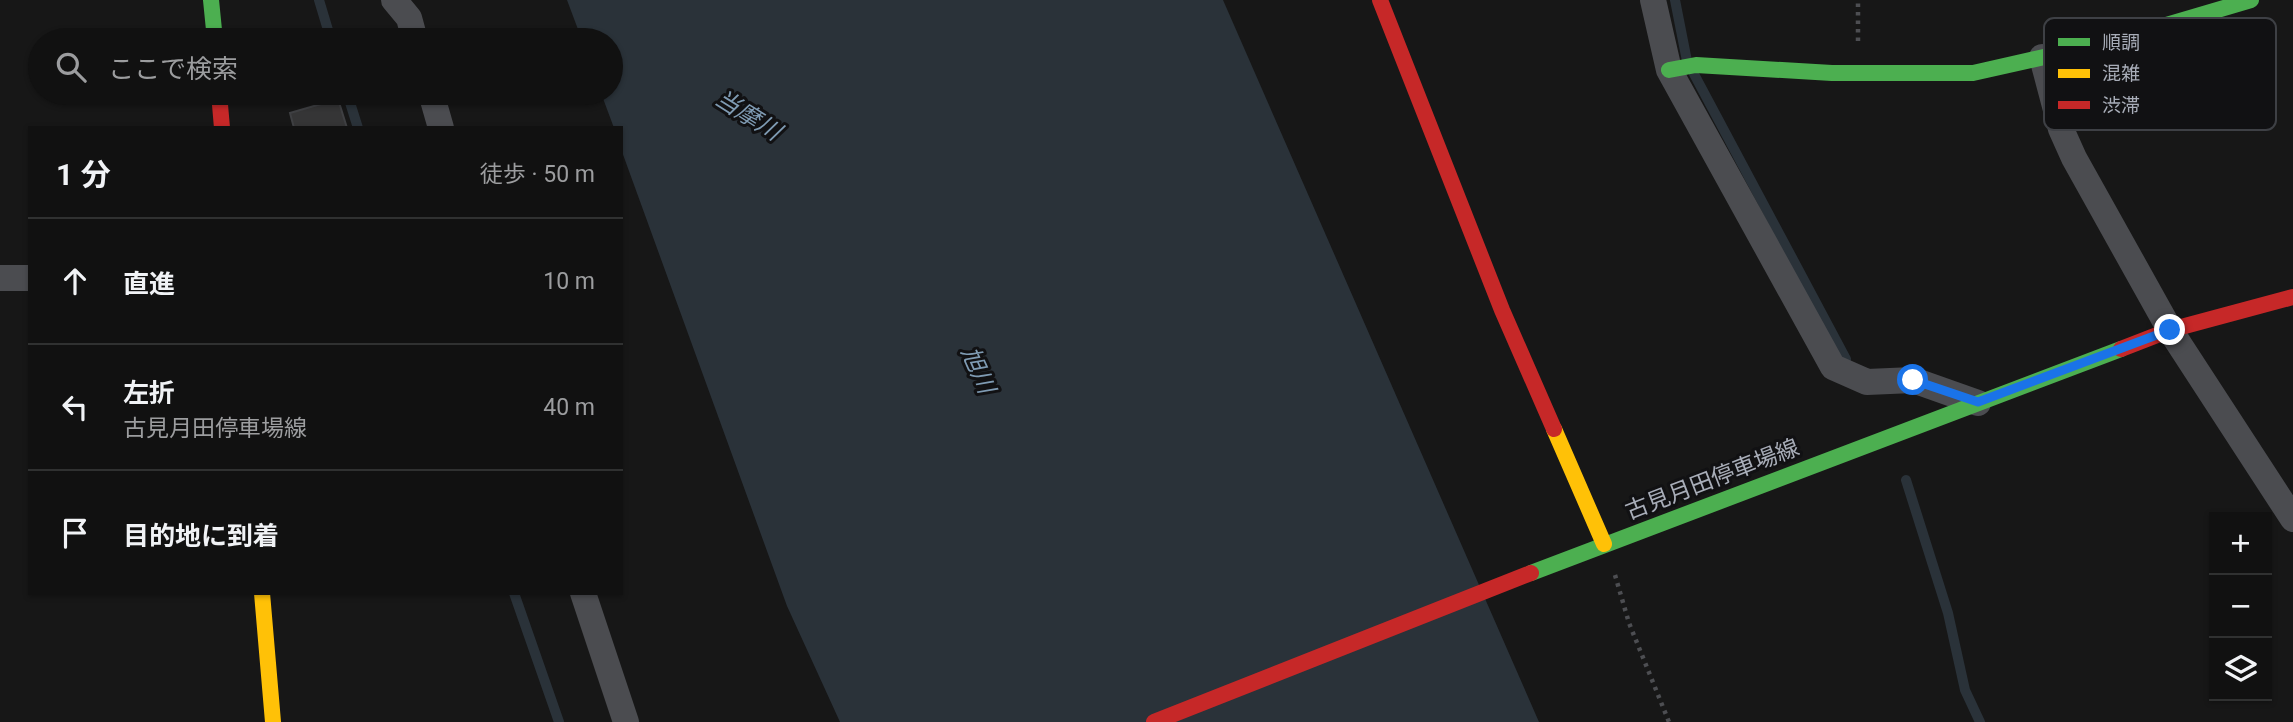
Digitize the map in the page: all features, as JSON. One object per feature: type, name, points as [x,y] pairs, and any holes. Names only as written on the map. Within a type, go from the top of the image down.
[{"type":"main road","points":[[211,0],[214,28]]},
{"type":"main road","points":[[1380,0],[1502,310],[1604,544]]},
{"type":"main road","points":[[2190,18],[2251,0]]},
{"type":"main road","points":[[1670,71],[1696,65],[1832,73],[1972,73],[2042,57]]},
{"type":"main road","points":[[220,105],[222,126]]},
{"type":"main road","name":"古見月田停車場線","points":[[1154,722],[1578,554],[2170,330],[2293,297]]},
{"type":"main road","points":[[262,595],[273,722]]},
{"type":"street","points":[[394,0],[409,18],[412,28]]},
{"type":"street","points":[[1653,0],[1670,71],[1833,367],[1867,382],[1913,380],[1978,402]]},
{"type":"street","points":[[2042,57],[2044,65]]},
{"type":"street","points":[[434,105],[440,126]]},
{"type":"street","points":[[2061,130],[2074,158],[2170,330],[2293,519]]},
{"type":"street","points":[[0,278],[28,278]]},
{"type":"street","points":[[584,595],[626,722]]},
{"type":"path","points":[[1604,544],[1629,624],[1669,722]]},
{"type":"water","points":[[567,0],[1223,0],[1539,722],[840,722],[787,606],[623,155],[623,126],[613,126],[605,105],[623,105],[623,28],[578,28]]},
{"type":"building","points":[[317,105],[340,105],[346,126],[293,126],[290,113]]},
{"type":"waterway","points":[[319,0],[327,28]]},
{"type":"waterway","points":[[1675,0],[1687,61]]},
{"type":"waterway","points":[[1694,74],[1846,359]]},
{"type":"waterway","points":[[351,105],[357,126]]},
{"type":"waterway","points":[[1906,480],[1948,613],[1965,690],[1980,722]]},
{"type":"waterway","points":[[515,595],[559,722]]},
{"type":"traffic: fast","points":[[211,0],[214,28]]},
{"type":"traffic: fast","points":[[2190,18],[2251,0]]},
{"type":"traffic: fast","points":[[1669,70],[1696,65],[1832,73],[1973,73],[2044,57]]},
{"type":"traffic: fast","points":[[1531,573],[2121,349]]},
{"type":"traffic: slow","points":[[1554,429],[1604,544]]},
{"type":"traffic: slow","points":[[262,595],[273,722]]},
{"type":"traffic: jam","points":[[1380,0],[1502,310],[1554,429]]},
{"type":"traffic: jam","points":[[220,105],[222,126]]},
{"type":"traffic: jam","points":[[2121,349],[2170,330],[2293,297]]},
{"type":"traffic: jam","points":[[1154,722],[1531,573]]},
{"type":"route","points":[[1913,380],[1978,402],[2170,330]]},
{"type":"water label","name":"当摩川","points":[[748,115]]},
{"type":"water label","name":"旭川","points":[[978,370]]}]
